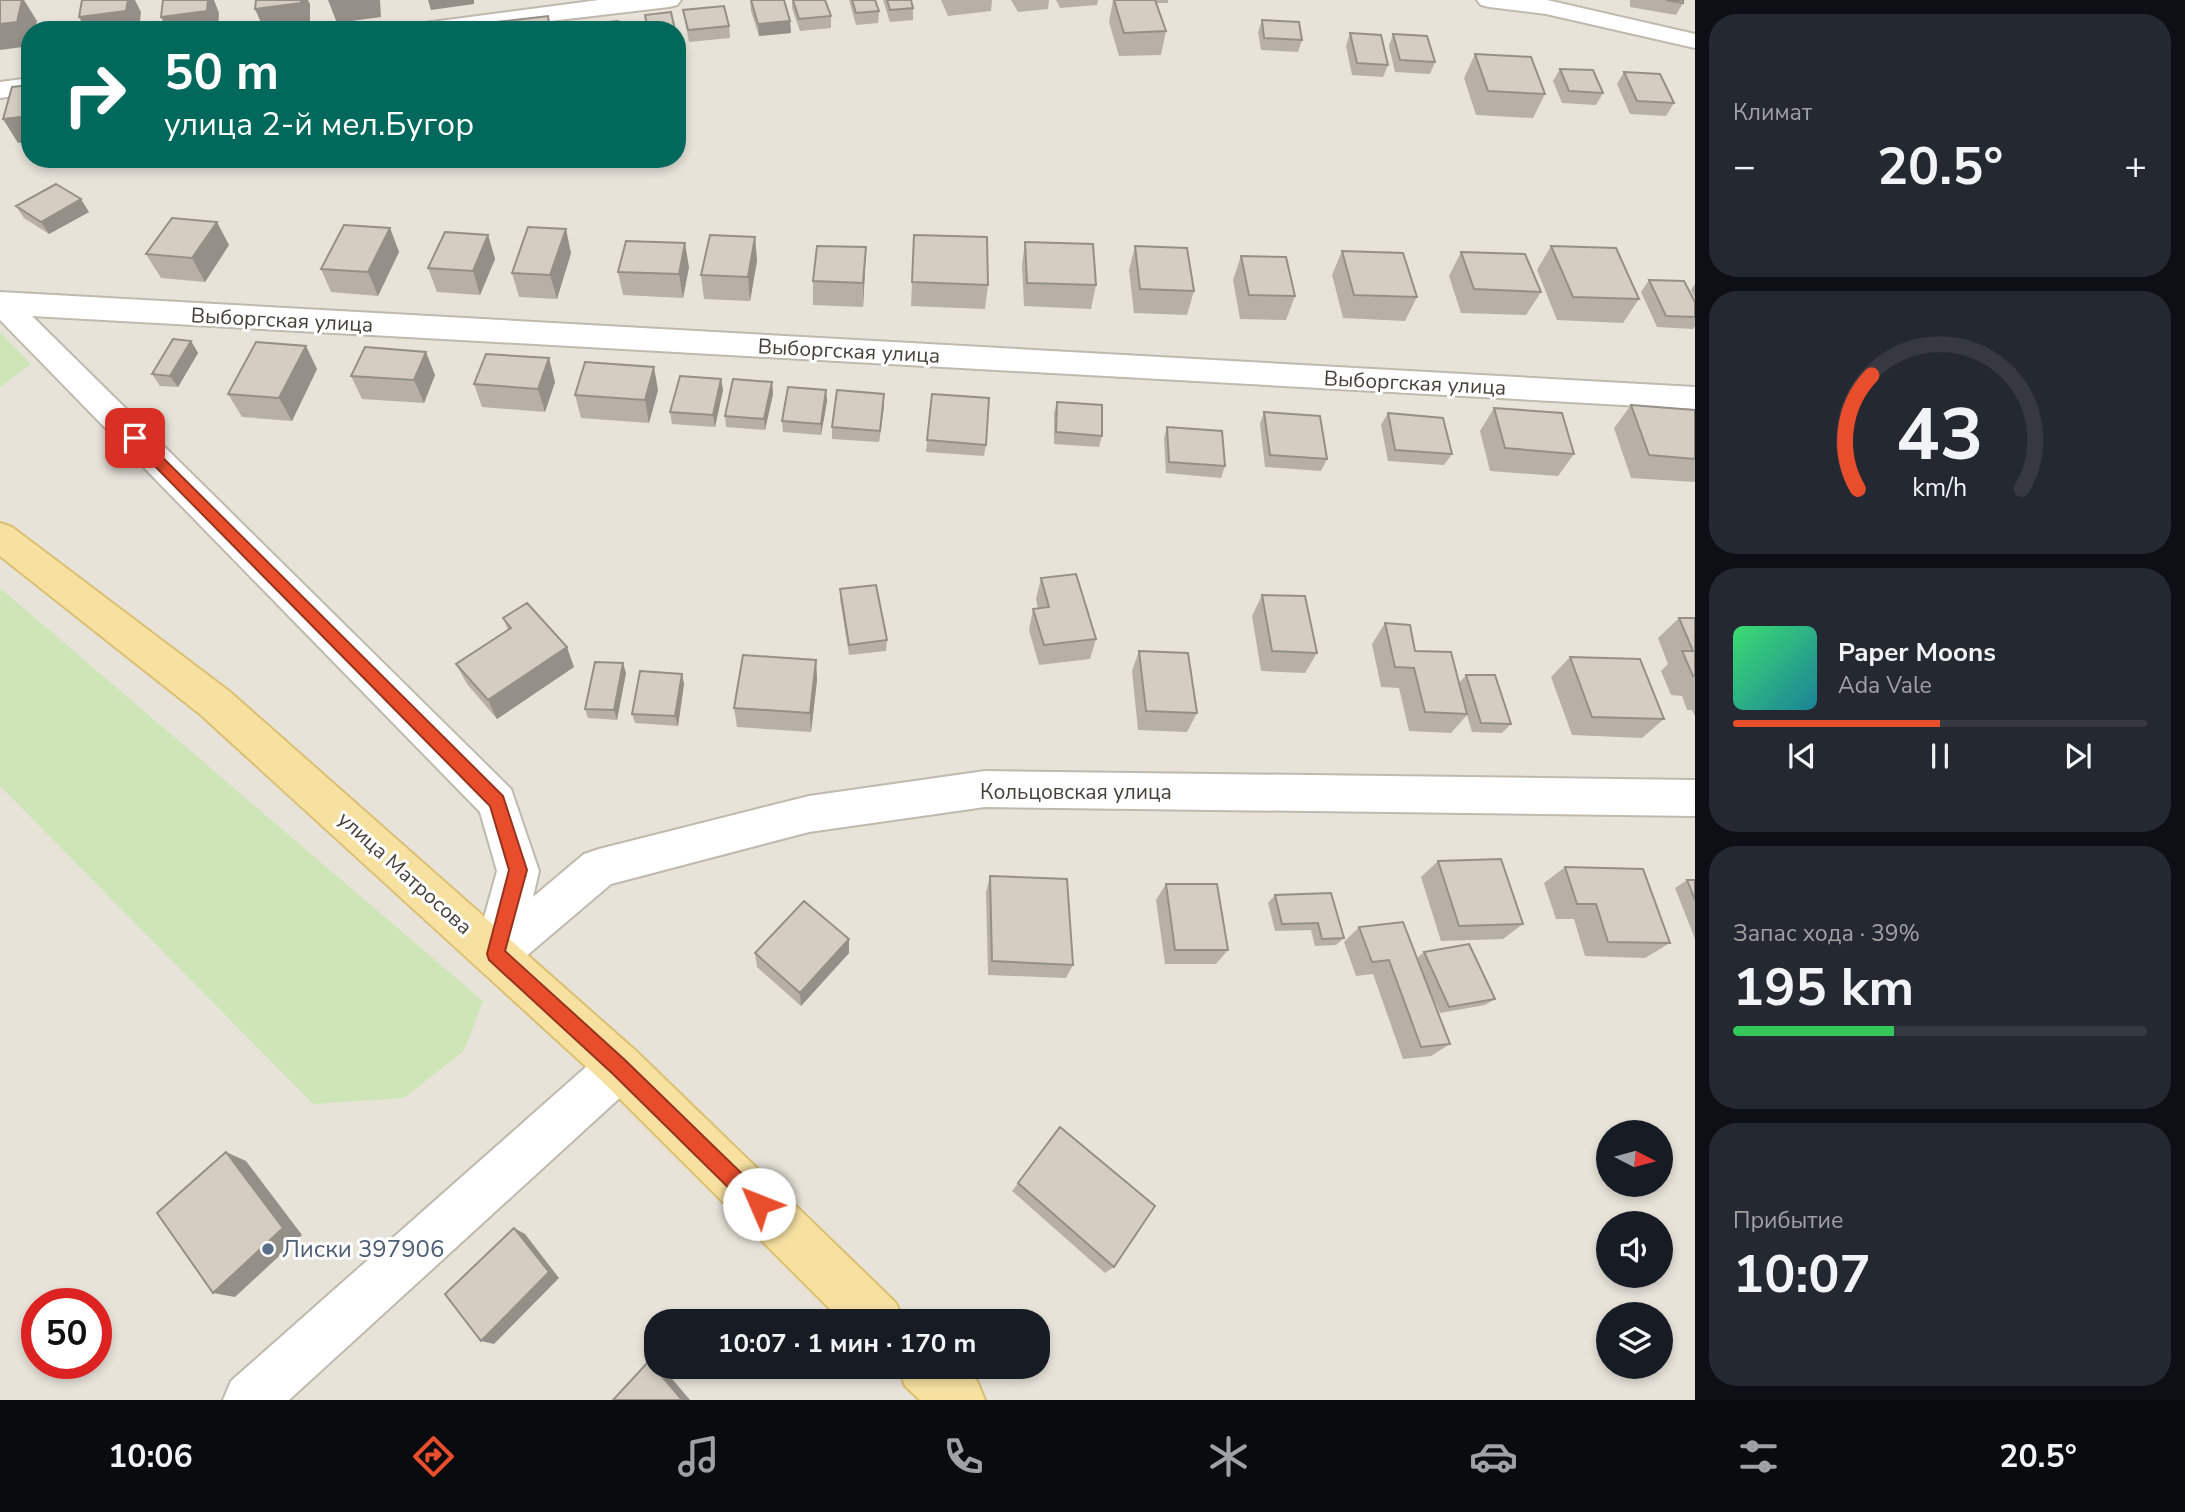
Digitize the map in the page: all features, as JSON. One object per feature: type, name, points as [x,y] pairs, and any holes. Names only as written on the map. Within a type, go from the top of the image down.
[{"type":"main road","name":"улица Матросова","points":[[0,537],[215,703],[620,1067],[866,1309]]},
{"type":"main road","points":[[936,1379],[958,1400]]},
{"type":"street","points":[[485,21],[669,0]]},
{"type":"street","points":[[1489,0],[1546,7],[1695,41]]},
{"type":"street","points":[[0,90],[21,87]]},
{"type":"street","points":[[1,303],[497,802],[518,870],[496,954]]},
{"type":"street","name":"Выборгская улица","points":[[1,303],[1695,398]]},
{"type":"street","name":"Кольцовская улица","points":[[496,954],[599,868],[809,814],[985,789],[1695,798]]},
{"type":"street","points":[[250,1400],[620,1067]]},
{"type":"shaded area","points":[[0,0],[1695,0],[1695,1400],[0,1400]]},
{"type":"green space","points":[[0,332],[31,364],[0,387]]},
{"type":"green space","points":[[0,588],[483,1001],[464,1051],[404,1098],[313,1104],[0,786]]},
{"type":"building","points":[[0,0],[22,0],[17,22],[0,24]]},
{"type":"building","points":[[82,0],[128,0],[126,11],[79,17]]},
{"type":"building","points":[[163,0],[208,0],[207,11],[161,17]]},
{"type":"building","points":[[256,0],[301,0],[301,3],[255,9]]},
{"type":"building","points":[[751,0],[784,0],[790,21],[758,24]]},
{"type":"building","points":[[793,0],[825,0],[831,16],[799,19]]},
{"type":"building","points":[[852,0],[875,0],[879,11],[856,13]]},
{"type":"building","points":[[887,0],[911,0],[913,8],[890,10]]},
{"type":"building","points":[[1114,0],[1155,0],[1166,31],[1124,33]]},
{"type":"building","points":[[724,6],[729,26],[688,30],[683,10]]},
{"type":"building","points":[[671,12],[673,21],[646,21],[645,15]]},
{"type":"building","points":[[548,16],[549,21],[506,21]]},
{"type":"building","points":[[1262,20],[1299,22],[1302,40],[1264,38]]},
{"type":"building","points":[[1350,33],[1381,35],[1388,65],[1357,63]]},
{"type":"building","points":[[1393,34],[1427,36],[1435,62],[1400,60]]},
{"type":"building","points":[[1475,54],[1531,57],[1545,94],[1488,91]]},
{"type":"building","points":[[1560,69],[1593,70],[1603,93],[1569,91]]},
{"type":"building","points":[[1624,72],[1660,74],[1674,103],[1637,101]]},
{"type":"building","points":[[21,86],[21,117],[3,119],[12,87]]},
{"type":"building","points":[[56,184],[81,199],[41,222],[16,206]]},
{"type":"building","points":[[172,218],[217,222],[192,258],[146,254]]},
{"type":"building","points":[[344,225],[390,228],[368,272],[321,269]]},
{"type":"building","points":[[528,227],[566,229],[550,275],[512,273]]},
{"type":"building","points":[[445,232],[488,235],[473,271],[428,268]]},
{"type":"building","points":[[710,235],[755,237],[748,277],[701,275]]},
{"type":"building","points":[[914,235],[987,237],[988,285],[912,282]]},
{"type":"building","points":[[626,241],[685,243],[679,274],[618,272]]},
{"type":"building","points":[[1025,242],[1093,244],[1096,285],[1027,283]]},
{"type":"building","points":[[817,246],[866,247],[863,283],[813,281]]},
{"type":"building","points":[[1135,246],[1187,248],[1194,291],[1140,289]]},
{"type":"building","points":[[1551,246],[1616,248],[1639,299],[1573,297]]},
{"type":"building","points":[[1342,251],[1403,253],[1417,297],[1354,295]]},
{"type":"building","points":[[1461,252],[1525,254],[1541,292],[1474,289]]},
{"type":"building","points":[[1241,256],[1286,257],[1295,296],[1249,295]]},
{"type":"building","points":[[1649,280],[1684,281],[1695,302],[1695,317],[1666,316]]},
{"type":"building","points":[[173,339],[191,341],[170,376],[152,374]]},
{"type":"building","points":[[256,342],[306,346],[279,398],[228,394]]},
{"type":"building","points":[[365,347],[426,352],[414,380],[351,376]]},
{"type":"building","points":[[486,354],[549,358],[538,389],[474,384]]},
{"type":"building","points":[[585,362],[654,367],[645,400],[575,395]]},
{"type":"building","points":[[680,376],[721,379],[713,415],[670,412]]},
{"type":"building","points":[[733,379],[772,382],[764,419],[725,416]]},
{"type":"building","points":[[788,387],[826,390],[821,424],[782,421]]},
{"type":"building","points":[[837,390],[884,394],[880,431],[832,427]]},
{"type":"building","points":[[932,394],[989,398],[986,445],[927,440]]},
{"type":"building","points":[[1057,402],[1102,405],[1102,436],[1056,432]]},
{"type":"building","points":[[1631,405],[1695,410],[1695,459],[1649,455]]},
{"type":"building","points":[[1494,408],[1562,413],[1574,454],[1505,448]]},
{"type":"building","points":[[1264,412],[1320,416],[1327,459],[1270,455]]},
{"type":"building","points":[[1388,413],[1443,418],[1452,454],[1395,450]]},
{"type":"building","points":[[1167,427],[1222,431],[1225,466],[1169,462]]},
{"type":"building","points":[[1076,574],[1096,639],[1044,645],[1033,609],[1049,607],[1041,578]]},
{"type":"building","points":[[876,585],[887,640],[849,645],[840,589]]},
{"type":"building","points":[[1262,595],[1305,596],[1317,653],[1272,651]]},
{"type":"building","points":[[527,603],[567,647],[488,700],[456,664],[511,628],[503,618]]},
{"type":"building","points":[[1679,618],[1695,618],[1695,676],[1682,651],[1693,651]]},
{"type":"building","points":[[1385,623],[1410,625],[1415,651],[1451,652],[1467,714],[1425,712],[1414,668],[1395,667]]},
{"type":"building","points":[[1139,651],[1188,653],[1197,713],[1146,711]]},
{"type":"building","points":[[743,655],[816,660],[810,713],[734,708]]},
{"type":"building","points":[[1570,657],[1640,659],[1664,719],[1592,717]]},
{"type":"building","points":[[595,662],[623,663],[614,710],[585,709]]},
{"type":"building","points":[[640,671],[682,674],[675,716],[632,714]]},
{"type":"building","points":[[1466,675],[1495,675],[1511,724],[1481,723]]},
{"type":"building","points":[[1501,859],[1523,924],[1459,926],[1438,861]]},
{"type":"building","points":[[1565,867],[1643,869],[1670,943],[1608,942],[1596,904],[1577,904]]},
{"type":"building","points":[[990,876],[1067,879],[1073,965],[992,961]]},
{"type":"building","points":[[1687,880],[1695,880],[1695,900]]},
{"type":"building","points":[[1166,884],[1217,884],[1228,950],[1175,950]]},
{"type":"building","points":[[1331,893],[1344,938],[1322,939],[1318,923],[1282,924],[1275,895]]},
{"type":"building","points":[[804,901],[849,939],[800,993],[755,953]]},
{"type":"building","points":[[1403,922],[1450,1044],[1421,1047],[1389,960],[1372,962],[1359,927]]},
{"type":"building","points":[[1469,944],[1495,999],[1449,1007],[1424,952]]},
{"type":"building","points":[[1060,1127],[1155,1206],[1114,1267],[1018,1183]]},
{"type":"building","points":[[226,1152],[283,1228],[213,1293],[157,1213]]},
{"type":"building","points":[[514,1228],[549,1272],[481,1341],[445,1294]]},
{"type":"building","points":[[644,1366],[644,1379],[664,1379],[682,1400],[613,1400]]},
{"type":"place","name":"Лиски 397906","points":[[268,1249]]},
{"type":"route","points":[[135,438],[497,802],[518,870],[496,954],[620,1067],[759,1204]]}]
